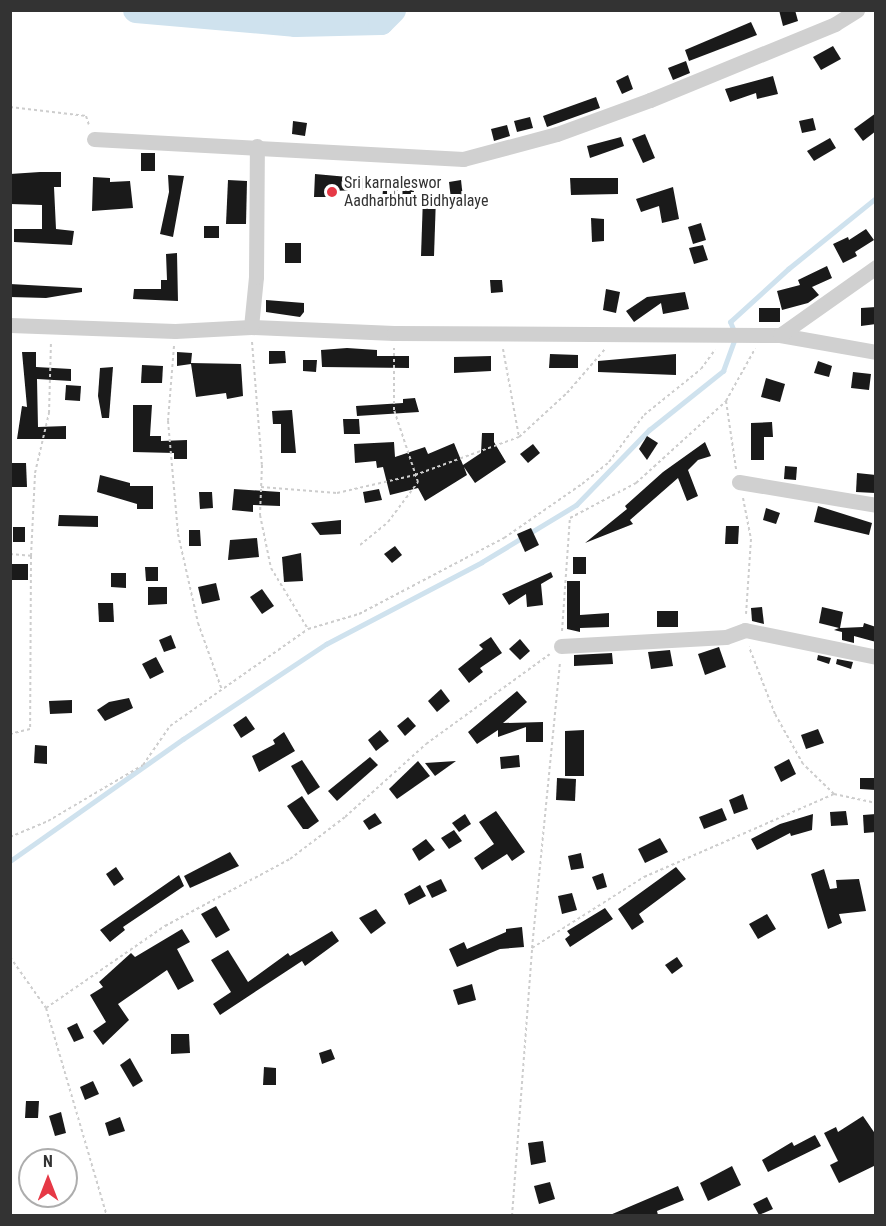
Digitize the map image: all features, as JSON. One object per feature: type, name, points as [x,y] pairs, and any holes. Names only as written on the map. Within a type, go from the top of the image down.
[{"type":"street","points":[[94,139],[257,146],[463,159],[557,134],[650,100],[835,24],[857,10]]},
{"type":"street","points":[[251,327],[256,277],[257,146]]},
{"type":"street","points":[[780,335],[876,267]]},
{"type":"street","points":[[10,325],[51,324],[175,331],[251,327],[394,333],[763,337],[780,335],[876,352]]},
{"type":"street","points":[[739,482],[876,505]]},
{"type":"street","points":[[561,646],[726,638],[745,630],[876,657]]},
{"type":"path","points":[[10,107],[86,116],[94,139]]},
{"type":"path","points":[[10,734],[30,729],[31,556],[35,473],[49,413],[51,324]]},
{"type":"path","points":[[251,327],[261,487],[260,515],[270,568],[308,628]]},
{"type":"path","points":[[175,331],[168,421],[178,534],[198,623],[223,691]]},
{"type":"path","points":[[360,545],[388,522],[417,482],[394,410],[394,333]]},
{"type":"path","points":[[500,334],[519,437]]},
{"type":"path","points":[[261,487],[337,493],[415,475],[519,437],[567,393],[617,335]]},
{"type":"path","points":[[10,837],[48,821],[143,765],[170,726],[223,691],[308,628],[359,614],[504,538],[582,484],[609,462],[644,415],[701,369],[726,336]]},
{"type":"path","points":[[512,1215],[532,948],[561,646],[570,518],[636,483],[726,401],[763,337]]},
{"type":"path","points":[[726,401],[728,434],[751,539],[745,630],[755,670],[775,714],[803,764],[834,795],[876,803]]},
{"type":"path","points":[[10,554],[31,556]]},
{"type":"path","points":[[46,1008],[165,926],[290,859],[345,817],[426,744],[561,646]]},
{"type":"path","points":[[532,948],[644,878],[834,795]]},
{"type":"path","points":[[10,957],[46,1008],[107,1215]]},
{"type":"building","points":[[779,10],[795,10],[798,21],[783,26]]},
{"type":"building","points":[[751,22],[757,35],[689,61],[685,50]]},
{"type":"building","points":[[833,46],[841,59],[821,70],[813,57]]},
{"type":"building","points":[[686,61],[690,73],[673,80],[668,68]]},
{"type":"building","points":[[628,75],[633,89],[622,94],[616,81]]},
{"type":"building","points":[[773,76],[778,94],[757,99],[756,93],[730,102],[725,89]]},
{"type":"building","points":[[596,97],[600,108],[547,127],[543,116]]},
{"type":"building","points":[[876,113],[876,131],[863,141],[854,129]]},
{"type":"building","points":[[530,117],[533,128],[517,132],[514,121]]},
{"type":"building","points":[[813,118],[816,130],[802,133],[799,121]]},
{"type":"building","points":[[293,121],[307,123],[305,136],[292,134]]},
{"type":"building","points":[[507,125],[510,136],[494,141],[491,129]]},
{"type":"building","points":[[645,134],[655,158],[643,163],[632,139]]},
{"type":"building","points":[[621,137],[624,146],[590,158],[587,146]]},
{"type":"building","points":[[830,138],[836,148],[814,161],[807,151]]},
{"type":"building","points":[[141,153],[155,153],[155,171],[141,171]]},
{"type":"building","points":[[61,172],[61,187],[54,187],[56,229],[74,231],[72,245],[14,242],[14,229],[42,229],[42,205],[10,204],[10,174]]},
{"type":"building","points":[[315,174],[370,179],[369,190],[327,191],[327,197],[314,197]]},
{"type":"building","points":[[168,175],[184,176],[173,237],[160,234],[169,192]]},
{"type":"building","points":[[93,177],[110,178],[110,182],[130,181],[133,208],[92,211]]},
{"type":"building","points":[[570,178],[618,178],[618,194],[571,195]]},
{"type":"building","points":[[228,180],[247,181],[246,224],[226,224]]},
{"type":"building","points":[[461,180],[463,198],[451,199],[449,182]]},
{"type":"building","points":[[673,187],[679,219],[662,223],[659,206],[641,212],[636,199]]},
{"type":"building","points":[[383,189],[414,190],[413,203],[382,202]]},
{"type":"building","points":[[423,197],[436,197],[434,256],[421,256]]},
{"type":"building","points":[[591,218],[604,219],[604,241],[592,242]]},
{"type":"building","points":[[701,223],[706,240],[693,244],[688,227]]},
{"type":"building","points":[[204,226],[219,226],[219,238],[204,238]]},
{"type":"building","points":[[866,229],[874,240],[855,252],[857,256],[843,263],[833,244],[848,237],[849,240]]},
{"type":"building","points":[[285,243],[301,243],[301,263],[285,263]]},
{"type":"building","points":[[703,245],[708,260],[694,264],[689,248]]},
{"type":"building","points":[[177,253],[178,301],[133,299],[134,289],[161,289],[161,280],[167,280],[166,254]]},
{"type":"building","points":[[827,266],[832,278],[812,287],[819,295],[808,303],[782,310],[777,291],[800,285],[798,280]]},
{"type":"building","points":[[490,280],[502,280],[503,292],[491,293]]},
{"type":"building","points":[[10,284],[82,288],[82,292],[46,298],[10,297]]},
{"type":"building","points":[[606,289],[620,292],[616,313],[603,310]]},
{"type":"building","points":[[685,292],[689,309],[663,314],[661,303],[634,322],[626,311],[647,297]]},
{"type":"building","points":[[266,300],[304,303],[304,312],[300,317],[266,312]]},
{"type":"building","points":[[876,307],[876,324],[861,326],[861,308]]},
{"type":"building","points":[[759,308],[780,308],[780,322],[759,322]]},
{"type":"building","points":[[347,348],[377,350],[377,356],[409,356],[409,368],[322,367],[321,350]]},
{"type":"building","points":[[269,351],[285,351],[286,363],[269,364]]},
{"type":"building","points":[[22,352],[36,352],[36,367],[71,369],[71,381],[37,379],[38,427],[66,426],[66,439],[17,439],[22,406],[27,407]]},
{"type":"building","points":[[177,352],[192,353],[191,363],[241,364],[243,396],[227,399],[226,393],[196,397],[191,364],[177,366]]},
{"type":"building","points":[[550,354],[578,355],[578,368],[549,368]]},
{"type":"building","points":[[676,354],[676,375],[598,372],[598,361]]},
{"type":"building","points":[[491,356],[491,371],[454,373],[454,357]]},
{"type":"building","points":[[303,360],[317,360],[316,372],[303,371]]},
{"type":"building","points":[[818,361],[832,366],[829,377],[814,373]]},
{"type":"building","points":[[142,365],[163,366],[162,383],[141,383]]},
{"type":"building","points":[[113,367],[109,418],[102,418],[98,396],[100,368]]},
{"type":"building","points":[[853,372],[871,374],[869,390],[851,388]]},
{"type":"building","points":[[766,378],[785,384],[780,402],[761,397]]},
{"type":"building","points":[[66,385],[81,386],[80,401],[65,400]]},
{"type":"building","points":[[415,398],[419,412],[357,416],[356,406],[403,403],[403,399]]},
{"type":"building","points":[[133,405],[152,405],[150,436],[161,436],[161,441],[187,440],[187,459],[174,459],[174,453],[133,452]]},
{"type":"building","points":[[292,410],[296,453],[281,453],[281,424],[273,424],[272,411]]},
{"type":"building","points":[[343,419],[359,419],[360,434],[344,434]]},
{"type":"building","points":[[772,422],[773,437],[764,437],[764,460],[751,460],[751,423]]},
{"type":"building","points":[[482,433],[494,433],[494,442],[506,462],[475,483],[464,467],[467,475],[425,501],[418,488],[390,495],[383,467],[377,468],[376,461],[355,463],[354,444],[394,442],[395,457],[425,447],[428,454],[454,443],[463,465],[481,453]]},
{"type":"building","points":[[647,436],[658,443],[647,460],[639,449]]},
{"type":"building","points":[[705,442],[711,456],[698,460],[688,470],[698,496],[687,501],[678,478],[630,520],[633,524],[585,543],[627,509],[625,506],[663,472]]},
{"type":"building","points":[[533,444],[540,453],[528,463],[520,454]]},
{"type":"building","points":[[10,463],[26,463],[27,487],[10,487]]},
{"type":"building","points":[[785,466],[797,467],[796,480],[784,479]]},
{"type":"building","points":[[857,473],[876,475],[875,493],[856,492]]},
{"type":"building","points":[[100,475],[130,483],[130,486],[153,486],[153,509],[137,509],[137,504],[97,492]]},
{"type":"building","points":[[234,489],[280,492],[280,506],[253,505],[253,512],[232,510]]},
{"type":"building","points":[[379,489],[382,500],[365,503],[363,492]]},
{"type":"building","points":[[199,492],[212,492],[213,508],[200,509]]},
{"type":"building","points":[[818,506],[872,523],[869,535],[814,522]]},
{"type":"building","points":[[766,508],[780,513],[776,524],[763,520]]},
{"type":"building","points":[[59,515],[98,516],[98,527],[58,526]]},
{"type":"building","points":[[341,520],[341,534],[320,535],[311,523]]},
{"type":"building","points":[[726,526],[739,526],[738,544],[725,544]]},
{"type":"building","points":[[13,527],[25,527],[25,542],[13,542]]},
{"type":"building","points":[[531,528],[539,545],[525,552],[517,534]]},
{"type":"building","points":[[189,530],[200,530],[201,546],[189,546]]},
{"type":"building","points":[[257,538],[259,557],[228,560],[230,540]]},
{"type":"building","points":[[395,546],[402,555],[392,563],[384,554]]},
{"type":"building","points":[[301,553],[303,581],[284,582],[282,557]]},
{"type":"building","points":[[573,557],[586,557],[586,574],[573,574]]},
{"type":"building","points":[[10,564],[28,564],[28,580],[10,580]]},
{"type":"building","points":[[145,567],[158,567],[158,581],[146,581]]},
{"type":"building","points":[[551,572],[553,577],[541,584],[543,605],[527,607],[526,594],[509,605],[502,594]]},
{"type":"building","points":[[111,573],[126,573],[126,588],[111,587]]},
{"type":"building","points":[[567,581],[580,581],[580,615],[609,613],[609,627],[580,628],[580,632],[567,629]]},
{"type":"building","points":[[216,583],[220,600],[202,604],[198,587]]},
{"type":"building","points":[[148,587],[167,587],[167,604],[148,605]]},
{"type":"building","points":[[262,589],[274,606],[262,614],[250,597]]},
{"type":"building","points":[[98,603],[113,603],[114,622],[99,622]]},
{"type":"building","points":[[762,607],[764,624],[752,621],[751,608]]},
{"type":"building","points":[[822,607],[843,612],[840,628],[863,627],[864,623],[876,627],[876,642],[854,636],[854,643],[842,640],[842,632],[834,630],[839,628],[819,623]]},
{"type":"building","points":[[657,611],[678,611],[678,627],[657,627]]},
{"type":"building","points":[[171,635],[176,648],[164,652],[159,640]]},
{"type":"building","points":[[491,637],[502,653],[480,668],[483,672],[469,683],[458,669],[483,649],[479,645]]},
{"type":"building","points":[[520,639],[530,651],[520,660],[509,649]]},
{"type":"building","points":[[719,647],[726,667],[705,675],[698,654]]},
{"type":"building","points":[[670,650],[673,666],[651,669],[648,652]]},
{"type":"building","points":[[612,653],[613,664],[574,666],[574,655]]},
{"type":"building","points":[[818,655],[831,658],[829,664],[817,660]]},
{"type":"building","points":[[156,657],[164,672],[150,679],[142,664]]},
{"type":"building","points":[[837,659],[853,662],[851,669],[836,664]]},
{"type":"building","points":[[441,689],[450,701],[437,712],[428,701]]},
{"type":"building","points":[[517,691],[527,702],[503,723],[543,722],[543,742],[526,742],[526,727],[498,737],[498,730],[477,744],[468,732]]},
{"type":"building","points":[[129,698],[133,708],[105,721],[97,710],[109,702]]},
{"type":"building","points":[[72,700],[72,713],[50,714],[49,701]]},
{"type":"building","points":[[246,716],[255,729],[241,738],[233,725]]},
{"type":"building","points":[[408,717],[416,726],[405,736],[397,726]]},
{"type":"building","points":[[818,729],[824,743],[806,749],[801,735]]},
{"type":"building","points":[[380,730],[389,741],[376,751],[368,740]]},
{"type":"building","points":[[584,730],[584,776],[565,776],[565,731]]},
{"type":"building","points":[[284,732],[295,751],[259,772],[252,756],[275,744],[273,740]]},
{"type":"building","points":[[35,745],[47,746],[47,764],[34,763]]},
{"type":"building","points":[[519,755],[520,767],[501,769],[500,757]]},
{"type":"building","points":[[370,757],[378,765],[337,801],[328,791]]},
{"type":"building","points":[[789,759],[796,774],[781,782],[774,767]]},
{"type":"building","points":[[302,760],[320,787],[308,795],[291,766]]},
{"type":"building","points":[[418,761],[430,776],[397,799],[389,789]]},
{"type":"building","points":[[456,761],[435,776],[425,763]]},
{"type":"building","points":[[557,778],[576,779],[575,801],[556,800]]},
{"type":"building","points":[[860,778],[876,778],[876,790],[860,789]]},
{"type":"building","points":[[743,794],[748,809],[734,814],[729,800]]},
{"type":"building","points":[[302,796],[319,821],[308,829],[303,829],[287,806]]},
{"type":"building","points":[[722,808],[727,820],[704,829],[699,817]]},
{"type":"building","points":[[496,811],[525,852],[512,861],[507,854],[482,870],[474,858],[494,844],[479,822]]},
{"type":"building","points":[[846,811],[848,825],[831,826],[830,812]]},
{"type":"building","points":[[375,813],[382,823],[369,830],[363,821]]},
{"type":"building","points":[[465,814],[471,824],[459,832],[452,823]]},
{"type":"building","points":[[813,814],[812,830],[791,836],[790,833],[757,850],[751,839],[780,824]]},
{"type":"building","points":[[876,814],[876,832],[864,833],[863,815]]},
{"type":"building","points":[[454,830],[462,841],[449,849],[441,838]]},
{"type":"building","points":[[660,838],[668,852],[645,863],[638,849]]},
{"type":"building","points":[[426,839],[435,850],[419,861],[412,849]]},
{"type":"building","points":[[230,852],[239,866],[190,888],[184,876]]},
{"type":"building","points":[[581,853],[584,868],[571,870],[568,856]]},
{"type":"building","points":[[116,867],[124,879],[114,886],[106,874]]},
{"type":"building","points":[[676,867],[686,879],[639,914],[644,922],[632,930],[618,909]]},
{"type":"building","points":[[824,869],[830,889],[837,888],[836,880],[859,879],[866,911],[839,914],[842,923],[828,929],[811,874]]},
{"type":"building","points":[[603,873],[607,887],[597,890],[592,877]]},
{"type":"building","points":[[179,875],[184,886],[123,927],[125,930],[110,942],[100,930]]},
{"type":"building","points":[[441,879],[447,891],[432,898],[426,886]]},
{"type":"building","points":[[420,885],[426,896],[409,905],[404,894]]},
{"type":"building","points":[[572,893],[577,910],[562,914],[558,896]]},
{"type":"building","points":[[216,906],[230,930],[216,938],[201,914]]},
{"type":"building","points":[[605,908],[613,919],[570,947],[565,939],[570,935],[567,931]]},
{"type":"building","points":[[376,909],[386,923],[371,934],[359,918]]},
{"type":"building","points":[[767,914],[776,929],[758,939],[749,924]]},
{"type":"building","points":[[522,927],[524,947],[500,949],[457,967],[449,949],[464,942],[467,949],[506,932],[506,929]]},
{"type":"building","points":[[182,929],[190,942],[177,949],[194,981],[178,990],[167,970],[118,1004],[129,1020],[103,1045],[93,1031],[106,1022],[90,995],[103,987],[99,982],[131,953],[135,957]]},
{"type":"building","points":[[332,931],[339,941],[305,966],[302,961],[220,1015],[213,1004],[231,992],[211,960],[228,950],[248,982],[288,953],[290,956]]},
{"type":"building","points":[[677,957],[683,966],[672,974],[665,965]]},
{"type":"building","points":[[472,984],[476,1000],[458,1005],[453,990]]},
{"type":"building","points":[[77,1023],[84,1038],[74,1042],[67,1028]]},
{"type":"building","points":[[171,1034],[189,1034],[190,1053],[171,1054]]},
{"type":"building","points":[[331,1049],[335,1059],[322,1064],[319,1053]]},
{"type":"building","points":[[130,1058],[143,1081],[133,1087],[120,1065]]},
{"type":"building","points":[[264,1067],[276,1068],[276,1085],[263,1085]]},
{"type":"building","points":[[93,1081],[99,1094],[85,1100],[80,1087]]},
{"type":"building","points":[[26,1101],[39,1101],[38,1118],[25,1118]]},
{"type":"building","points":[[61,1112],[66,1133],[55,1136],[49,1116]]},
{"type":"building","points":[[863,1116],[876,1135],[876,1165],[839,1183],[830,1165],[838,1161],[824,1133],[836,1127],[838,1132]]},
{"type":"building","points":[[120,1117],[125,1131],[109,1136],[105,1123]]},
{"type":"building","points":[[815,1135],[821,1146],[768,1172],[762,1160],[792,1142],[794,1146]]},
{"type":"building","points":[[543,1141],[546,1162],[531,1165],[528,1143]]},
{"type":"building","points":[[732,1166],[741,1185],[708,1201],[700,1183]]},
{"type":"building","points":[[550,1182],[555,1199],[539,1204],[534,1186]]},
{"type":"building","points":[[678,1186],[684,1200],[657,1211],[658,1215],[610,1215]]},
{"type":"building","points":[[767,1197],[773,1209],[759,1215],[753,1204]]},
{"type":"waterway","points":[[136,10],[296,24],[381,22],[393,10]]},
{"type":"waterway","points":[[10,861],[183,739],[326,644],[482,562],[576,505],[649,430],[723,371],[736,336],[730,322],[788,269],[876,198]]},
{"type":"place","name":"Sri karnaleswor Aadharbhut Bidhyalaye","points":[[332,192]]}]
